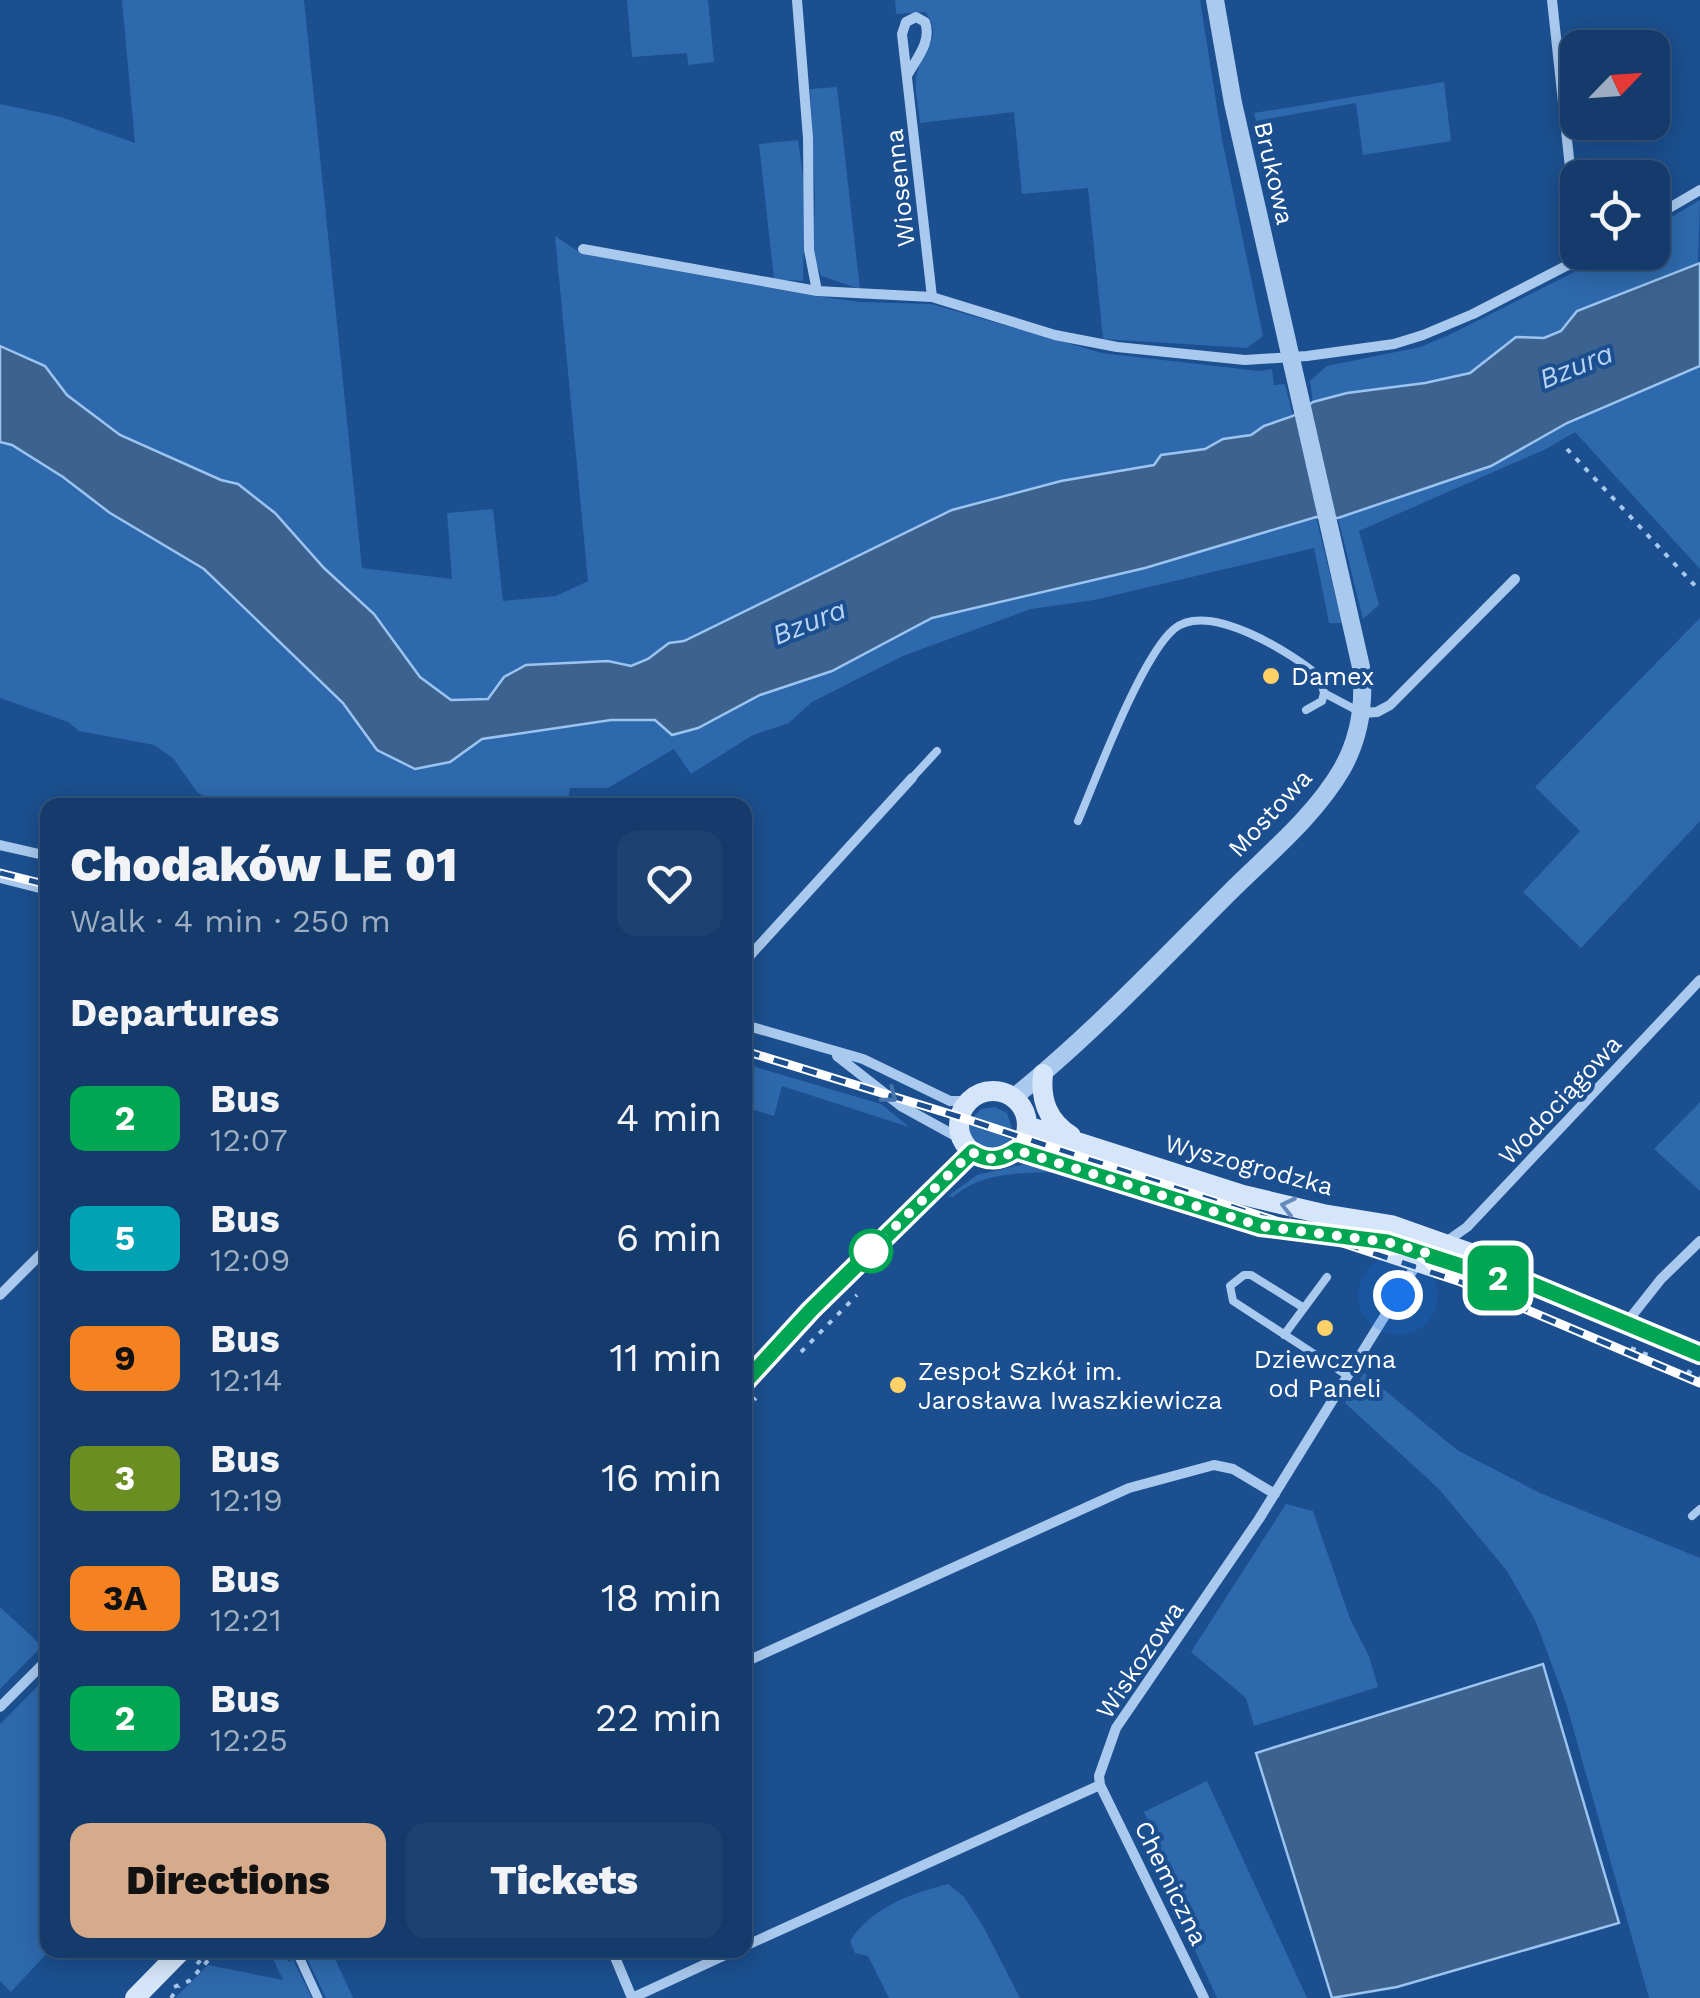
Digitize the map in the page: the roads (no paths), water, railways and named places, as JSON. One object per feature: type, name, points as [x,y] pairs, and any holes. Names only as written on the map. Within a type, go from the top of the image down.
[{"type":"main road","points":[[1043,1074],[1043,1100],[1048,1113],[1078,1140]]},
{"type":"main road","points":[[995,1091],[1013,1098],[1022,1107],[1027,1126],[1016,1150],[990,1159],[967,1146],[960,1118],[968,1101],[995,1091]]},
{"type":"main road","name":"Wyszogrodzka","points":[[1027,1126],[1243,1195],[1323,1214],[1392,1224],[1498,1278],[1512,1276],[1700,1354]]},
{"type":"main road","points":[[752,1374],[967,1146]]},
{"type":"main road","name":"Wyszogrodzka","points":[[1016,1150],[1260,1226],[1437,1248]]},
{"type":"main road","points":[[135,1998],[174,1958]]},
{"type":"street","points":[[796,0],[808,138],[809,250],[817,290]]},
{"type":"street","name":"Brukowa","points":[[1215,0],[1232,103],[1289,357]]},
{"type":"street","points":[[1552,0],[1569,160]]},
{"type":"street","name":"Wiosenna","points":[[908,74],[926,42],[928,30],[925,22],[916,17],[906,22],[902,34],[932,297]]},
{"type":"street","points":[[1670,208],[1700,190]]},
{"type":"street","points":[[582,248],[817,290],[932,297],[1055,335],[1245,360],[1394,344],[1473,314],[1560,268]]},
{"type":"street","name":"Mostowa","points":[[1013,1098],[1129,993],[1315,806],[1348,758],[1362,713],[1361,666],[1289,357]]},
{"type":"street","points":[[1362,713],[1377,712],[1390,705],[1515,579]]},
{"type":"street","points":[[752,953],[912,778]]},
{"type":"street","points":[[0,845],[40,854]]},
{"type":"street","name":"Wodociągowa","points":[[1437,1248],[1468,1227],[1700,980]]},
{"type":"street","points":[[752,1027],[863,1059],[950,1101],[968,1101]]},
{"type":"street","points":[[824,1047],[901,1106],[967,1146]]},
{"type":"street","points":[[1626,1322],[1700,1240]]},
{"type":"street","name":"Wiskozowa","points":[[1100,1785],[1116,1728],[1274,1494],[1415,1267],[1437,1248]]},
{"type":"street","points":[[0,1295],[40,1255]]},
{"type":"street","points":[[752,1659],[1129,1488],[1214,1465],[1233,1469],[1274,1494]]},
{"type":"street","points":[[0,1708],[40,1667]]},
{"type":"street","points":[[752,1943],[1100,1785]]},
{"type":"street","name":"Chemiczna","points":[[1100,1785],[1204,1998]]},
{"type":"street","points":[[300,1958],[318,1998]]},
{"type":"street","points":[[615,1958],[632,1998],[719,1958]]},
{"type":"lane","points":[[1078,820],[1150,660],[1175,628],[1205,621],[1230,626],[1268,642],[1320,678],[1322,701],[1306,710]]},
{"type":"lane","points":[[1324,694],[1362,713]]},
{"type":"lane","points":[[912,778],[937,752]]},
{"type":"lane","points":[[0,879],[40,890]]},
{"type":"lane","points":[[1304,1308],[1251,1275],[1244,1275],[1230,1286],[1232,1301],[1348,1376]]},
{"type":"lane","points":[[1284,1335],[1327,1276]]},
{"type":"lane","points":[[1692,1516],[1700,1509]]},
{"type":"water","name":"Bzura","points":[[1700,263],[1700,366],[1567,423],[1491,466],[1338,518],[1316,517],[1145,568],[932,618],[832,671],[760,695],[698,728],[672,735],[655,720],[611,720],[482,739],[450,762],[415,769],[377,750],[343,703],[204,569],[110,513],[12,445],[0,442],[0,346],[45,366],[67,395],[120,435],[238,484],[275,513],[324,568],[374,614],[420,677],[451,700],[488,699],[504,677],[526,665],[608,661],[631,666],[669,643],[684,641],[952,510],[1061,481],[1154,465],[1161,455],[1205,449],[1223,439],[1251,435],[1313,402],[1347,393],[1470,373],[1516,337],[1544,338],[1561,331],[1577,311]]},
{"type":"water","points":[[1543,1664],[1619,1923],[1397,1987],[1332,1998],[1256,1753]]},
{"type":"railway","points":[[0,873],[40,883]]},
{"type":"railway","points":[[752,1053],[960,1117],[1461,1282],[1700,1383]]},
{"type":"place","name":"Damex","points":[[1271,676]]},
{"type":"place","name":"Dziewczyna od Paneli","points":[[1325,1328]]},
{"type":"place","name":"Zespoł Szkół im. Jarosława Iwaszkiewicza","points":[[898,1385]]}]
